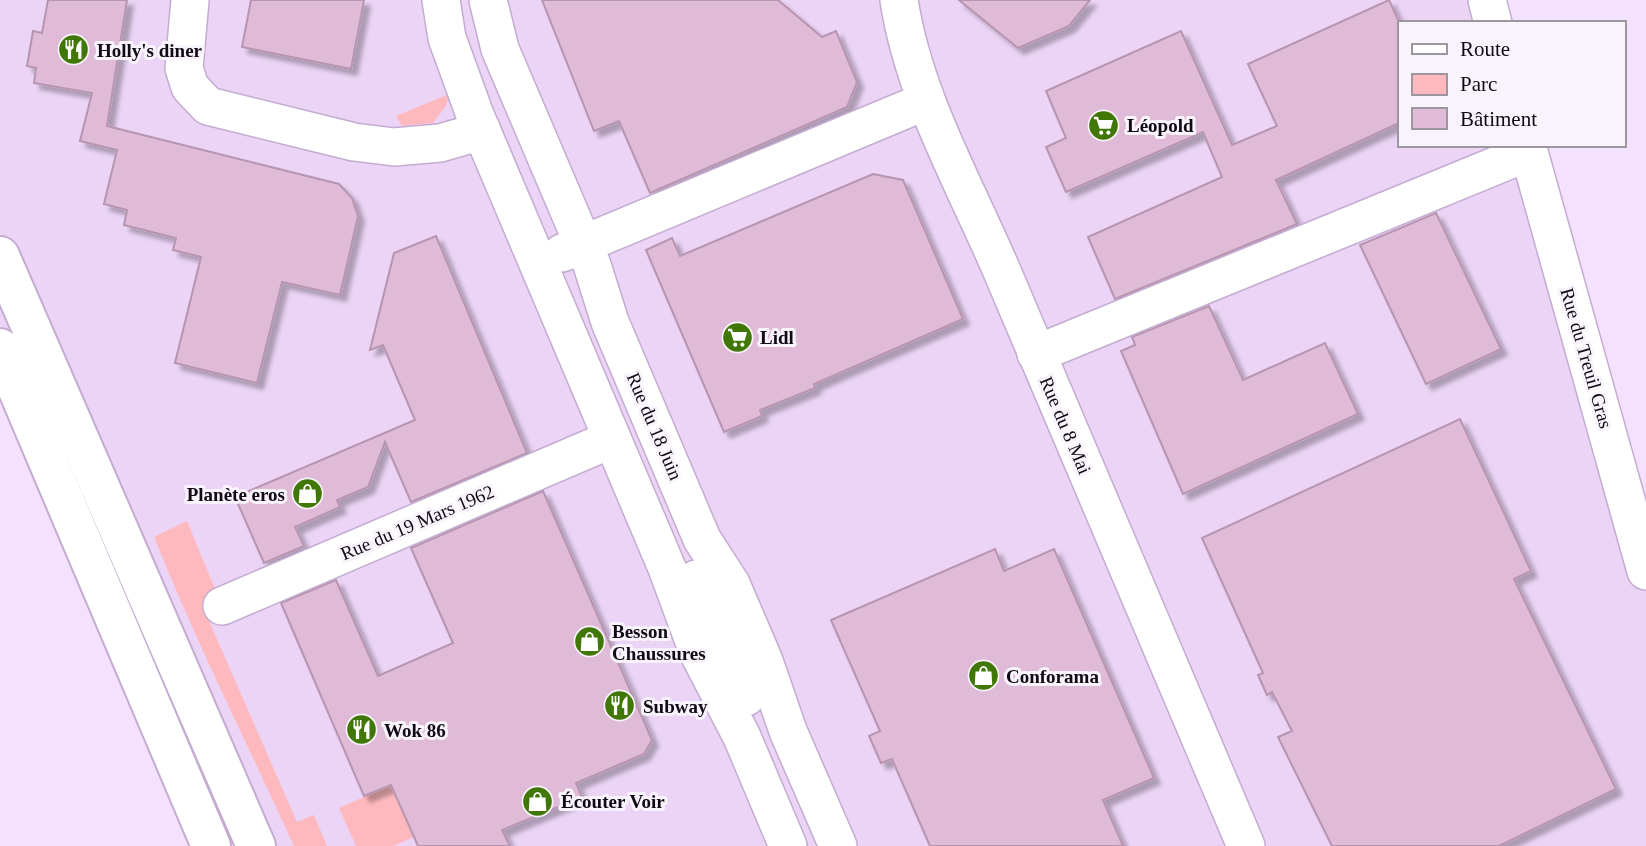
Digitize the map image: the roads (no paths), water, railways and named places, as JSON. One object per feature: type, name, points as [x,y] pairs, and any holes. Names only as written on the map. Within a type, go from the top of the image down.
[{"type":"highway","points":[[0,256],[256,846]]},
{"type":"highway","points":[[4,360],[211,846]]},
{"type":"street","points":[[190,0],[184,68],[190,87],[208,106],[354,142],[394,147],[440,143],[492,111],[463,0]]},
{"type":"street","name":"Rue du 18 Juin","points":[[442,0],[447,38],[492,111],[560,254],[615,334],[702,539],[731,584],[764,661],[788,731],[838,846]]},
{"type":"street","name":"Rue du 18 Juin","points":[[488,0],[500,49],[492,111],[560,254],[612,439],[667,568],[698,652],[742,737],[789,846]]},
{"type":"street","name":"Rue du 8 Mai","points":[[900,0],[907,43],[926,101],[1246,846]]},
{"type":"street","points":[[1487,0],[1492,21]]},
{"type":"street","points":[[809,846],[560,254],[926,101]]},
{"type":"street","points":[[1036,354],[1528,148]]},
{"type":"street","name":"Rue du Treuil Gras","points":[[1528,148],[1646,571]]},
{"type":"street","name":"Rue du 19 Mars 1962","points":[[222,606],[612,439]]},
{"type":"place","name":"Holly's diner","points":[[74,50]]},
{"type":"place","name":"Léopold","points":[[1104,125]]},
{"type":"place","name":"Lidl","points":[[737,337]]},
{"type":"place","name":"Planète eros","points":[[308,494]]},
{"type":"place","name":"Besson Chaussures","points":[[589,642]]},
{"type":"place","name":"Conforama","points":[[983,676]]},
{"type":"place","name":"Subway","points":[[620,706]]},
{"type":"place","name":"Wok 86","points":[[361,730]]},
{"type":"place","name":"Écouter Voir","points":[[538,801]]}]
